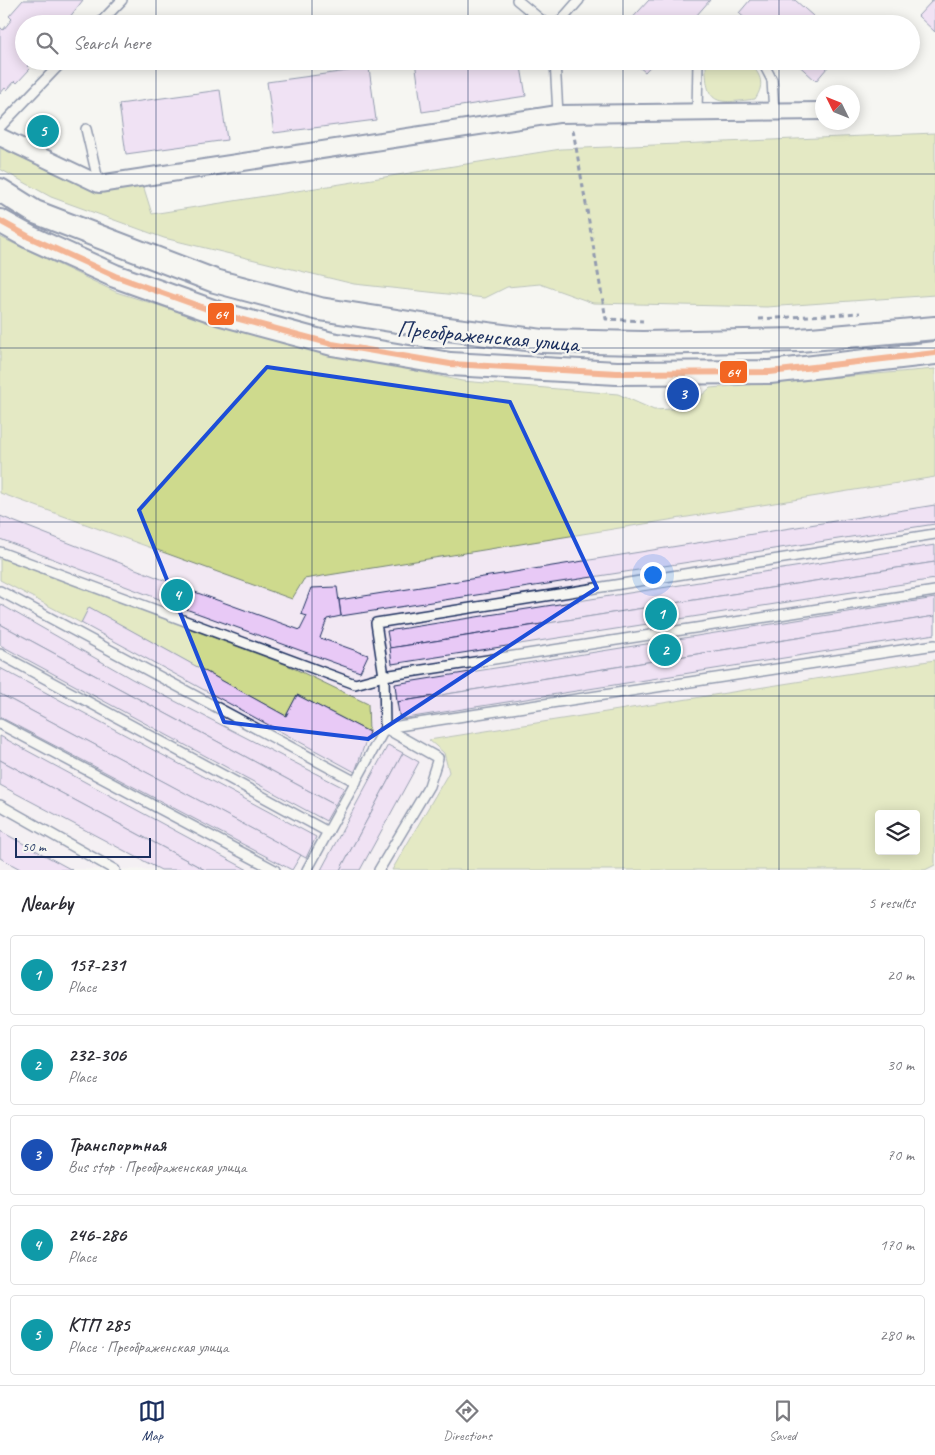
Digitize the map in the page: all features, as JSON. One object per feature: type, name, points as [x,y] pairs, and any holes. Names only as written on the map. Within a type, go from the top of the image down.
[{"type":"main road","name":"Преображенская улица","points":[[0,190],[35,212],[215,282],[320,309],[448,329],[542,341],[643,343],[800,340],[935,328]]},
{"type":"main road","name":"Преображенская улица","points":[[0,221],[29,237],[115,276],[222,314],[332,344],[450,364],[617,373],[770,372],[935,353]]},
{"type":"street","points":[[0,137],[99,184],[564,114],[815,111]]},
{"type":"lane","points":[[108,15],[122,0]]},
{"type":"lane","points":[[517,0],[535,15]]},
{"type":"lane","points":[[566,15],[579,0]]},
{"type":"lane","points":[[0,126],[54,70]]},
{"type":"lane","points":[[557,70],[564,114]]},
{"type":"lane","points":[[697,113],[698,70]]},
{"type":"lane","points":[[767,70],[772,80],[774,113]]},
{"type":"lane","points":[[86,129],[99,184]]},
{"type":"lane","points":[[307,870],[385,728],[384,676],[376,623],[935,534]]},
{"type":"lane","points":[[0,552],[355,684],[384,676],[935,591]]},
{"type":"lane","points":[[0,591],[356,782]]},
{"type":"lane","points":[[385,728],[935,645]]},
{"type":"lane","points":[[0,654],[328,832]]},
{"type":"lane","points":[[0,724],[275,870]]},
{"type":"lane","points":[[379,870],[429,786],[438,758],[385,728]]},
{"type":"lane","points":[[0,805],[114,870]]},
{"type":"path","points":[[564,114],[606,319],[644,321]]},
{"type":"path","points":[[749,320],[798,315],[862,313]]},
{"type":"highlighted area","points":[[267,367],[510,402],[597,588],[368,739],[224,722],[139,510]]},
{"type":"shaded area","points":[[935,477],[935,660],[429,740],[444,753],[449,772],[392,870],[0,869],[0,493],[292,599],[304,579]]},
{"type":"green space","points":[[706,70],[755,70],[761,83],[755,99],[731,102],[722,101],[716,99],[711,94]]},
{"type":"green space","points":[[935,133],[935,295],[767,307],[593,303],[540,284],[507,287],[485,298],[354,284],[164,238],[51,197],[0,169],[0,148],[100,192],[143,185],[152,214],[561,149]]},
{"type":"green space","points":[[0,237],[116,292],[256,336],[462,381],[618,394],[654,410],[688,408],[710,388],[935,369],[935,477],[304,579],[292,599],[0,493]]},
{"type":"green space","points":[[0,558],[287,665],[368,704],[369,732],[297,695],[286,716],[90,608],[81,623],[0,580]]},
{"type":"green space","points":[[935,660],[935,865],[925,870],[392,870],[449,772],[444,753],[429,740]]},
{"type":"building","points":[[23,0],[83,0],[71,15],[15,15],[15,70],[29,70],[17,83],[15,81],[7,90],[5,88],[0,94],[0,27],[3,30],[12,19],[9,16]]},
{"type":"building","points":[[649,0],[710,0],[697,15],[635,15]]},
{"type":"building","points":[[750,0],[795,0],[812,15],[741,15],[739,13]]},
{"type":"building","points":[[935,0],[935,32],[920,18],[919,15]]},
{"type":"building","points":[[354,70],[369,70],[376,120],[274,133],[267,82]]},
{"type":"building","points":[[416,70],[522,70],[526,96],[422,112]]},
{"type":"building","points":[[804,70],[825,70],[816,81]]},
{"type":"building","points":[[220,90],[227,140],[126,154],[119,104]]},
{"type":"building","points":[[40,117],[57,132],[45,145],[29,129]]},
{"type":"building","points":[[935,505],[935,524],[341,616],[339,600]]},
{"type":"building","points":[[0,516],[192,591],[300,630],[307,616],[301,614],[311,588],[337,587],[341,616],[327,619],[320,638],[368,655],[360,672],[0,539]]},
{"type":"building","points":[[935,545],[935,562],[390,648],[387,631]]},
{"type":"building","points":[[935,562],[935,579],[392,664],[390,648]]},
{"type":"building","points":[[935,598],[935,616],[397,702],[395,684]]},
{"type":"building","points":[[0,604],[132,679],[344,788],[335,805],[0,624]]},
{"type":"building","points":[[89,607],[286,716],[297,695],[369,732],[355,772],[81,623]]},
{"type":"building","points":[[935,616],[935,634],[400,719],[397,702]]},
{"type":"building","points":[[0,624],[335,805],[326,821],[0,645]]},
{"type":"building","points":[[0,668],[316,837],[306,858],[0,694]]},
{"type":"building","points":[[0,694],[301,855],[292,870],[0,717]]},
{"type":"building","points":[[0,736],[248,870],[205,870],[0,760]]},
{"type":"building","points":[[388,745],[403,753],[340,870],[321,870]]},
{"type":"building","points":[[403,753],[419,762],[360,870],[340,870]]},
{"type":"building","points":[[0,760],[205,870],[161,870],[0,785]]},
{"type":"building","points":[[0,831],[72,870],[22,870],[0,858]]},
{"type":"transit line","name":"64","points":[[0,221],[29,237],[115,276],[221,314],[332,344],[450,364],[617,373],[770,372],[935,353]]},
{"type":"place","name":"КТП 285","points":[[43,131]]},
{"type":"place","name":"Транспортная","points":[[683,394]]},
{"type":"place","name":"246-286","points":[[177,595]]},
{"type":"place","name":"157-231","points":[[661,614]]},
{"type":"place","name":"232-306","points":[[665,650]]}]
